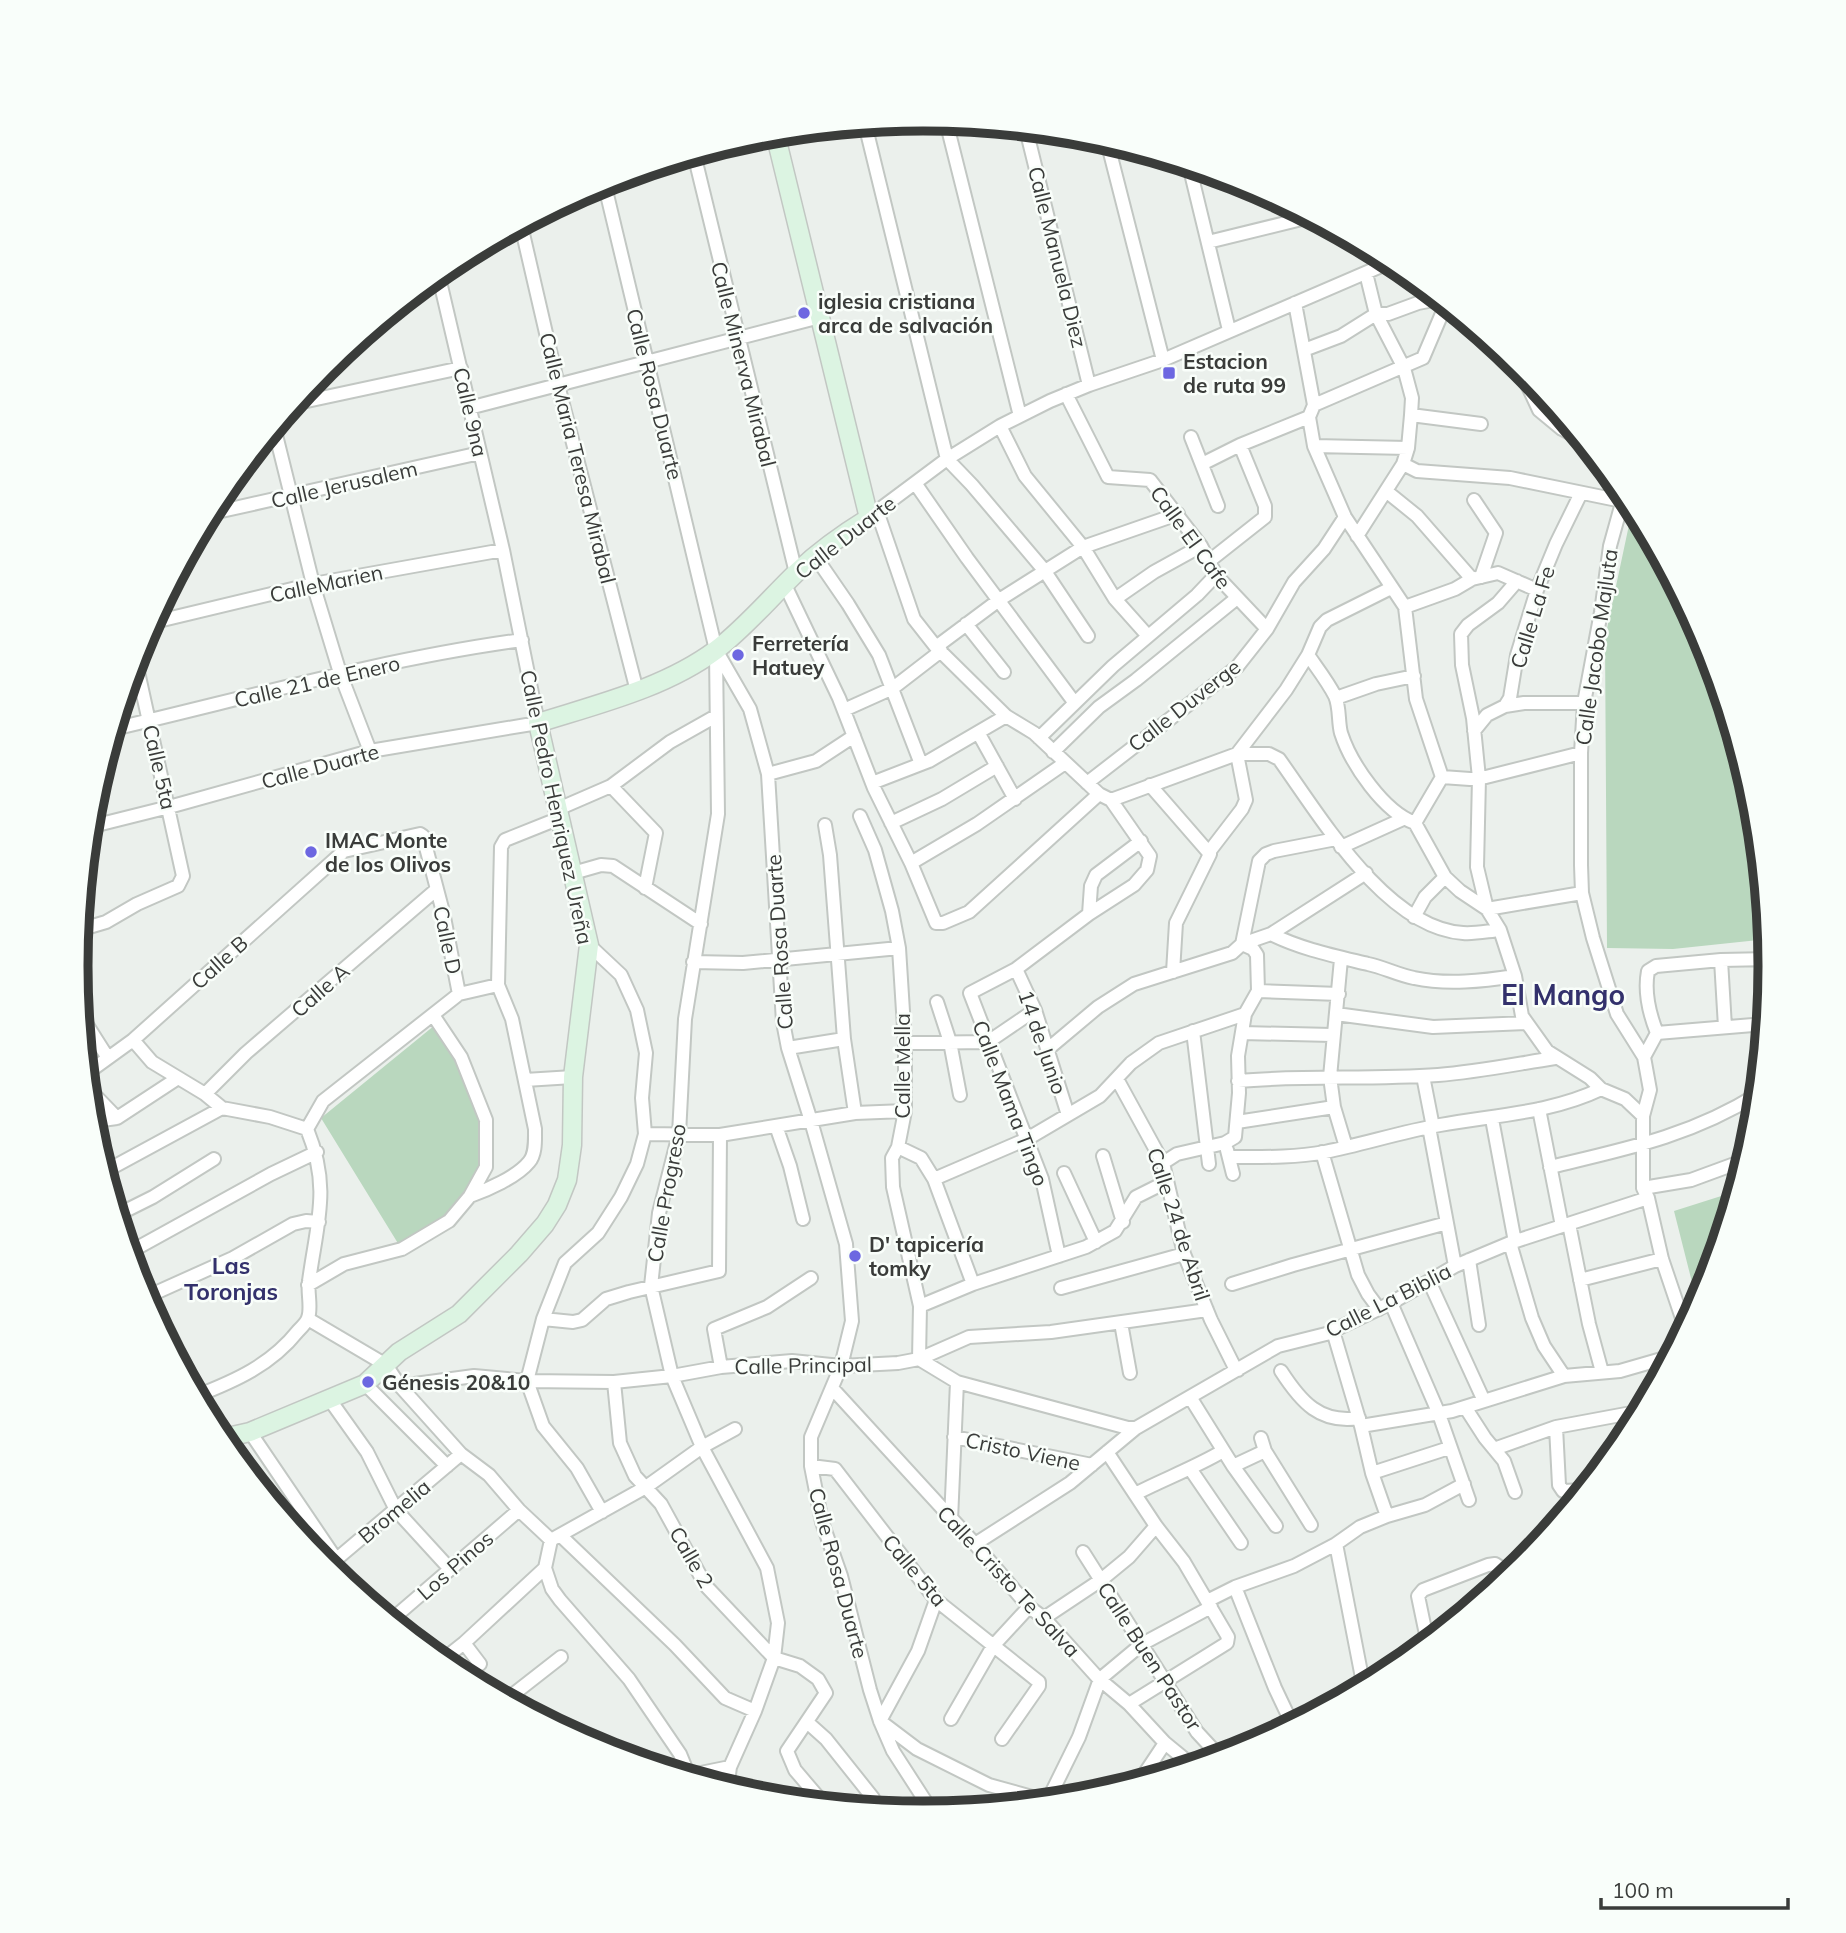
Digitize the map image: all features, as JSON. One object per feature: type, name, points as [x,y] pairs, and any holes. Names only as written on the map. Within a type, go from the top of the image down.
[{"type":"street","points":[[949,132],[1020,416]]},
{"type":"street","points":[[867,133],[947,458],[1044,570],[1088,636]]},
{"type":"street","name":"Calle Manuela Diez","points":[[1028,138],[1089,385]]},
{"type":"street","points":[[778,144],[820,317],[873,514],[914,619],[938,649],[1006,716],[1039,738],[1105,797],[1141,841],[1151,858],[1147,870],[1134,884],[1016,969]]},
{"type":"street","points":[[1110,152],[1163,360]]},
{"type":"street","name":"Calle Minerva Mirabal","points":[[696,162],[738,339],[790,579],[872,783],[911,863],[936,923],[943,923],[969,912],[1105,797]]},
{"type":"street","points":[[1191,175],[1229,330]]},
{"type":"street","name":"Calle Rosa Duarte","points":[[607,194],[716,650],[750,709],[768,774],[783,1022],[788,1048],[846,1244],[852,1321],[841,1366],[811,1437],[811,1466],[822,1521],[841,1576],[880,1721],[893,1751],[926,1802]]},
{"type":"street","points":[[1208,242],[1298,220]]},
{"type":"street","name":"Calle Maria Teresa Mirabal","points":[[523,233],[558,385],[636,691]]},
{"type":"street","name":"Calle Duarte","points":[[101,824],[370,751],[538,723],[636,691],[678,673],[716,650],[836,538],[873,514],[947,458],[1000,426],[1066,394],[1163,360],[1379,267]]},
{"type":"street","points":[[1357,536],[1403,464],[1408,448],[1412,398],[1404,368],[1376,314],[1366,273]]},
{"type":"street","name":"Calle 9na","points":[[441,285],[503,550]]},
{"type":"street","points":[[1304,350],[1341,336],[1376,314],[1388,314],[1428,301]]},
{"type":"street","points":[[1295,303],[1304,350],[1314,446],[1345,517],[1405,607],[1416,699],[1442,777]]},
{"type":"street","points":[[1202,464],[1423,358],[1442,312]]},
{"type":"street","points":[[469,408],[820,317]]},
{"type":"street","points":[[309,400],[461,368]]},
{"type":"street","name":"Calle El Cafe","points":[[1066,394],[1108,477],[1150,480],[1201,546],[1216,575],[1268,629]]},
{"type":"street","points":[[1532,396],[1539,410],[1561,429]]},
{"type":"street","points":[[1411,415],[1481,424]]},
{"type":"street","points":[[1000,426],[1025,476],[1083,547],[1115,599],[1148,636]]},
{"type":"street","points":[[1191,437],[1218,506]]},
{"type":"street","points":[[277,438],[313,584],[340,673],[370,751]]},
{"type":"street","points":[[1208,562],[1265,517],[1265,506],[1240,445]]},
{"type":"street","points":[[1314,446],[1408,448]]},
{"type":"street","name":"Calle Jerusalem","points":[[223,511],[480,453]]},
{"type":"street","points":[[1403,464],[1417,471],[1510,478],[1581,492],[1613,495]]},
{"type":"street","points":[[915,483],[1074,702]]},
{"type":"street","points":[[1386,491],[1417,516],[1477,578]]},
{"type":"street","name":"Calle La Fe","points":[[1505,706],[1510,698],[1517,655],[1537,590],[1581,492]]},
{"type":"street","points":[[1474,500],[1496,533],[1477,578]]},
{"type":"street","name":"Calle Jacobo Majluta","points":[[1620,506],[1610,546],[1584,703],[1581,753],[1582,892],[1593,938],[1617,1014],[1644,1057],[1650,1090],[1643,1116],[1642,1145],[1646,1193],[1662,1259],[1681,1316]]},
{"type":"street","points":[[844,710],[893,688],[966,624],[1044,570],[1083,547],[1178,514]]},
{"type":"street","name":"Calle Duverge","points":[[1087,783],[1237,667],[1268,629],[1294,582],[1324,549],[1345,517]]},
{"type":"street","points":[[1115,599],[1154,572],[1201,546]]},
{"type":"street","name":"CalleMarien","points":[[164,620],[313,584],[503,550]]},
{"type":"street","name":"Calle Pedro Henriquez Ureña","points":[[386,1365],[399,1352],[459,1314],[519,1254],[545,1224],[567,1180],[572,1145],[573,1077],[589,945],[538,723],[503,550]]},
{"type":"street","points":[[815,556],[849,604],[879,655],[921,764]]},
{"type":"street","points":[[1405,607],[1477,578],[1498,573],[1537,590]]},
{"type":"street","points":[[1039,738],[1074,702],[1216,575]]},
{"type":"street","points":[[1517,582],[1498,603],[1468,625],[1461,634],[1462,665],[1479,778],[1477,867],[1487,909],[1500,930],[1516,976],[1522,1016],[1555,1058],[1590,1078],[1601,1089],[1625,1099],[1643,1116]]},
{"type":"street","points":[[1209,852],[1242,810],[1246,800],[1237,754],[1308,655],[1320,627],[1327,620],[1391,588]]},
{"type":"street","points":[[1053,752],[1099,707],[1237,598]]},
{"type":"street","points":[[966,624],[1004,672]]},
{"type":"street","name":"Calle 21 de Enero","points":[[123,727],[340,673],[522,640]]},
{"type":"street","name":"Calle Progreso","points":[[716,650],[718,814],[685,1019],[679,1134],[659,1213],[651,1286],[672,1376],[702,1447],[767,1568],[778,1623],[774,1658],[730,1767],[728,1779]]},
{"type":"street","points":[[1308,655],[1336,698],[1340,731],[1349,753],[1379,797],[1409,821],[1445,877],[1460,891],[1487,909],[1582,892]]},
{"type":"street","points":[[1336,698],[1376,684],[1414,676]]},
{"type":"street","name":"Calle 5ta","points":[[89,927],[106,922],[137,904],[178,886],[183,876],[140,677]]},
{"type":"street","points":[[1474,731],[1487,715],[1505,706],[1524,703],[1584,703]]},
{"type":"street","points":[[470,1196],[493,1188],[529,1162],[535,1148],[535,1129],[512,1019],[498,985],[501,847],[505,840],[611,786],[670,742],[716,716]]},
{"type":"street","points":[[872,783],[921,764],[1006,716]]},
{"type":"street","points":[[979,733],[1015,799]]},
{"type":"street","points":[[768,774],[816,761],[854,736]]},
{"type":"street","points":[[1442,777],[1479,778],[1581,753]]},
{"type":"street","points":[[1105,797],[1150,785],[1237,754],[1269,754],[1279,759],[1339,843],[1396,904],[1427,923],[1462,933],[1500,930]]},
{"type":"street","points":[[911,863],[1015,799],[1065,763]]},
{"type":"street","points":[[891,823],[942,799],[997,766]]},
{"type":"street","points":[[1242,944],[1259,861],[1265,854],[1339,843],[1409,821],[1442,777]]},
{"type":"street","points":[[1150,785],[1209,852],[1210,857],[1175,923],[1173,972]]},
{"type":"street","points":[[611,786],[656,833],[645,888]]},
{"type":"street","name":"Calle Mella","points":[[860,816],[875,850],[899,948],[905,1042],[905,1111],[898,1147],[892,1158],[893,1187],[920,1306],[919,1359]]},
{"type":"street","points":[[825,825],[839,953],[844,1040],[855,1113]]},
{"type":"street","name":"Calle D","points":[[351,849],[420,834],[423,836],[459,994]]},
{"type":"street","points":[[1089,914],[1091,886],[1096,875],[1141,841]]},
{"type":"street","name":"Calle B","points":[[94,1068],[132,1040],[339,856],[351,849]]},
{"type":"street","points":[[573,873],[601,865],[613,866],[701,924]]},
{"type":"street","points":[[1048,1049],[1098,1007],[1134,984],[1232,953],[1242,944],[1271,934],[1366,873]]},
{"type":"street","points":[[1414,917],[1425,897],[1445,877]]},
{"type":"street","name":"Calle A","points":[[205,1094],[246,1054],[437,889]]},
{"type":"street","points":[[1271,934],[1341,959],[1383,967],[1413,978],[1482,981],[1516,976]]},
{"type":"street","points":[[1163,1163],[1177,1154],[1225,1143],[1235,1137],[1238,1056],[1245,1014],[1258,991],[1257,955],[1242,944]]},
{"type":"street","points":[[589,945],[621,975],[637,1010],[646,1053],[642,1098],[645,1134],[638,1164],[621,1197],[597,1233],[565,1263],[543,1319],[527,1381],[543,1426],[576,1468],[602,1512]]},
{"type":"street","points":[[693,962],[780,960],[899,948]]},
{"type":"street","points":[[1341,959],[1330,1077],[1334,1107],[1346,1147]]},
{"type":"street","points":[[1644,1057],[1657,1033],[1649,1010],[1646,980],[1648,971],[1656,966],[1758,959]]},
{"type":"street","points":[[1721,960],[1725,1027]]},
{"type":"street","name":"Calle Mama Tingo","points":[[1016,969],[970,992],[1042,1179],[1059,1256]]},
{"type":"street","name":"14 de Junio","points":[[1016,969],[1035,1010],[1068,1115]]},
{"type":"street","points":[[307,1129],[323,1101],[459,994],[498,985]]},
{"type":"street","points":[[1258,991],[1339,993]]},
{"type":"street","points":[[937,1002],[950,1042],[960,1095]]},
{"type":"street","points":[[905,1042],[988,1042],[1035,1010]]},
{"type":"street","points":[[934,1179],[1027,1139],[1100,1096],[1146,1051],[1159,1043],[1245,1014]]},
{"type":"street","points":[[1336,1014],[1433,1027],[1527,1023]]},
{"type":"street","points":[[308,1284],[344,1264],[402,1249],[449,1222],[470,1196],[486,1167],[486,1120],[461,1057],[433,1015]]},
{"type":"street","points":[[1657,1033],[1757,1025]]},
{"type":"street","points":[[90,1030],[108,1058]]},
{"type":"street","points":[[1193,1031],[1209,1164]]},
{"type":"street","points":[[1242,1033],[1332,1035]]},
{"type":"street","points":[[132,1040],[152,1062],[205,1094],[222,1108],[270,1117],[307,1129],[317,1152],[323,1192],[308,1284],[308,1319],[271,1359],[240,1379],[204,1393]]},
{"type":"street","points":[[788,1048],[844,1040]]},
{"type":"street","points":[[1238,1081],[1278,1077],[1423,1076],[1555,1058]]},
{"type":"street","points":[[1423,1076],[1455,1266]]},
{"type":"street","points":[[525,1080],[573,1077]]},
{"type":"street","points":[[103,1121],[117,1118],[178,1078]]},
{"type":"street","name":"Calle 24 de Abril","points":[[1117,1079],[1163,1163],[1184,1254],[1207,1310],[1238,1370]]},
{"type":"street","points":[[1229,1157],[1286,1157],[1322,1152],[1431,1127],[1492,1119],[1576,1101],[1601,1089]]},
{"type":"street","points":[[99,1099],[117,1118]]},
{"type":"street","points":[[1550,1167],[1642,1145],[1690,1130],[1747,1100]]},
{"type":"street","points":[[1237,1122],[1334,1107]]},
{"type":"street","points":[[113,1167],[222,1108]]},
{"type":"street","points":[[1539,1109],[1550,1167],[1602,1372]]},
{"type":"street","points":[[645,1134],[720,1135],[855,1113],[905,1111]]},
{"type":"street","points":[[1492,1119],[1512,1242],[1532,1318],[1544,1346],[1564,1376]]},
{"type":"street","points":[[776,1126],[790,1166],[803,1219]]},
{"type":"street","points":[[543,1319],[563,1323],[582,1320],[606,1299],[719,1271],[720,1135]]},
{"type":"street","points":[[1225,1143],[1234,1174]]},
{"type":"street","points":[[898,1147],[909,1150],[920,1158],[934,1179],[973,1284]]},
{"type":"street","points":[[137,1248],[271,1174],[317,1152]]},
{"type":"street","points":[[1322,1152],[1358,1275],[1368,1294],[1385,1306],[1439,1414],[1469,1500]]},
{"type":"street","points":[[1103,1156],[1122,1222]]},
{"type":"street","points":[[125,1212],[214,1158]]},
{"type":"street","name":"Calle La Biblia","points":[[975,1544],[1070,1483],[1136,1428],[1278,1346],[1333,1331],[1385,1306],[1455,1266],[1512,1242],[1734,1164]]},
{"type":"street","points":[[1064,1173],[1096,1242]]},
{"type":"street","points":[[920,1306],[973,1284],[1096,1242],[1115,1231],[1131,1200],[1166,1182]]},
{"type":"street","points":[[154,1293],[233,1258],[293,1224],[319,1222]]},
{"type":"street","points":[[1232,1284],[1447,1223]]},
{"type":"street","points":[[1061,1288],[1184,1254]]},
{"type":"street","points":[[1580,1280],[1662,1259]]},
{"type":"street","points":[[1469,1260],[1479,1325]]},
{"type":"street","points":[[721,1367],[714,1329],[767,1307],[811,1278]]},
{"type":"street","points":[[1429,1281],[1484,1401]]},
{"type":"street","name":"Calle Principal","points":[[400,1386],[474,1376],[527,1381],[614,1382],[672,1376],[721,1367],[792,1362],[841,1366],[919,1359],[969,1337],[1051,1332],[1207,1310]]},
{"type":"street","points":[[308,1319],[386,1365],[400,1386],[461,1454],[489,1475],[519,1510],[556,1537],[675,1645],[725,1698],[755,1710]]},
{"type":"street","points":[[1121,1323],[1130,1373]]},
{"type":"street","points":[[1333,1331],[1372,1473],[1387,1516]]},
{"type":"street","points":[[919,1359],[957,1382],[1136,1428]]},
{"type":"street","points":[[1281,1371],[1294,1391],[1320,1414],[1360,1422],[1439,1414],[1564,1376],[1620,1371],[1660,1359]]},
{"type":"street","points":[[232,1436],[250,1432],[365,1384],[386,1365]]},
{"type":"street","name":"Calle 2","points":[[614,1382],[620,1443],[635,1476],[661,1504],[706,1586],[774,1658],[800,1666],[818,1679],[826,1693],[807,1722]]},
{"type":"street","points":[[951,1520],[957,1382]]},
{"type":"street","points":[[365,1384],[447,1466]]},
{"type":"street","name":"Calle Cristo Te Salva","points":[[832,1388],[1029,1607],[1044,1618],[1100,1679],[1186,1760]]},
{"type":"street","points":[[1190,1397],[1223,1451],[1276,1526]]},
{"type":"street","points":[[330,1400],[367,1452],[396,1510],[450,1569]]},
{"type":"street","points":[[1465,1407],[1504,1461],[1515,1492]]},
{"type":"street","points":[[1494,1449],[1556,1427],[1629,1413]]},
{"type":"street","points":[[1556,1427],[1559,1485],[1563,1491],[1571,1493]]},
{"type":"street","points":[[450,1654],[545,1568],[556,1537],[646,1487],[702,1447],[735,1429]]},
{"type":"street","points":[[250,1432],[337,1559]]},
{"type":"street","name":"Cristo Viene","points":[[954,1437],[1092,1465]]},
{"type":"street","points":[[1233,1466],[1263,1444],[1311,1525]]},
{"type":"street","points":[[1372,1473],[1449,1448]]},
{"type":"street","points":[[1135,1494],[1191,1470],[1223,1451]]},
{"type":"street","points":[[1107,1452],[1156,1526],[1184,1562],[1228,1637],[1227,1643],[1129,1704]]},
{"type":"street","name":"Bromelia","points":[[337,1559],[461,1454]]},
{"type":"street","name":"Calle 5ta","points":[[811,1466],[835,1469],[936,1600],[1039,1682],[1039,1686],[1002,1739]]},
{"type":"street","points":[[1191,1470],[1241,1543]]},
{"type":"street","points":[[1053,1791],[1079,1737],[1100,1679],[1142,1644],[1235,1587],[1294,1566],[1336,1544],[1360,1527],[1425,1505],[1464,1484]]},
{"type":"street","name":"Los Pinos","points":[[397,1615],[519,1510]]},
{"type":"street","points":[[1044,1618],[1101,1580],[1129,1557],[1156,1526]]},
{"type":"street","points":[[1336,1544],[1362,1677]]},
{"type":"street","name":"Calle Buen Pastor","points":[[1083,1552],[1197,1732],[1213,1750]]},
{"type":"street","points":[[1425,1634],[1419,1593],[1488,1565],[1495,1564],[1501,1569]]},
{"type":"street","points":[[545,1568],[552,1589],[629,1679],[680,1755],[685,1767]]},
{"type":"street","points":[[1235,1587],[1275,1688],[1291,1717]]},
{"type":"street","points":[[936,1600],[918,1651],[880,1721],[917,1749],[989,1785],[1028,1795]]},
{"type":"street","points":[[951,1719],[993,1647],[1029,1607]]},
{"type":"street","points":[[464,1643],[480,1664]]},
{"type":"street","points":[[513,1694],[561,1657]]},
{"type":"street","points":[[817,1795],[795,1770],[787,1751],[807,1722],[826,1740],[873,1798]]},
{"type":"street","points":[[1146,1772],[1166,1743]]},
{"type":"street","points":[[703,1773],[730,1767]]},
{"type":"green space","points":[[1630,521],[1672,597],[1695,647],[1730,750],[1751,857],[1758,940],[1673,949],[1607,948],[1605,638]]},
{"type":"green space","points":[[435,1025],[457,1061],[481,1118],[480,1166],[453,1214],[399,1245],[321,1118]]},
{"type":"green space","points":[[1727,1194],[1694,1289],[1674,1211]]},
{"type":"place","name":"iglesia cristiana arca de salvación","points":[[804,313]]},
{"type":"place","name":"Estacion de ruta 99","points":[[1169,373]]},
{"type":"place","name":"Ferretería Hatuey","points":[[738,655]]},
{"type":"place","name":"IMAC Monte de los Olivos","points":[[311,852]]},
{"type":"place","name":"D' tapicería tomky","points":[[855,1256]]},
{"type":"place","name":"Génesis 20&10","points":[[368,1382]]},
{"type":"district","name":"El Mango","points":[[1563,994]]},
{"type":"district","name":"Las Toronjas","points":[[231,1278]]}]
